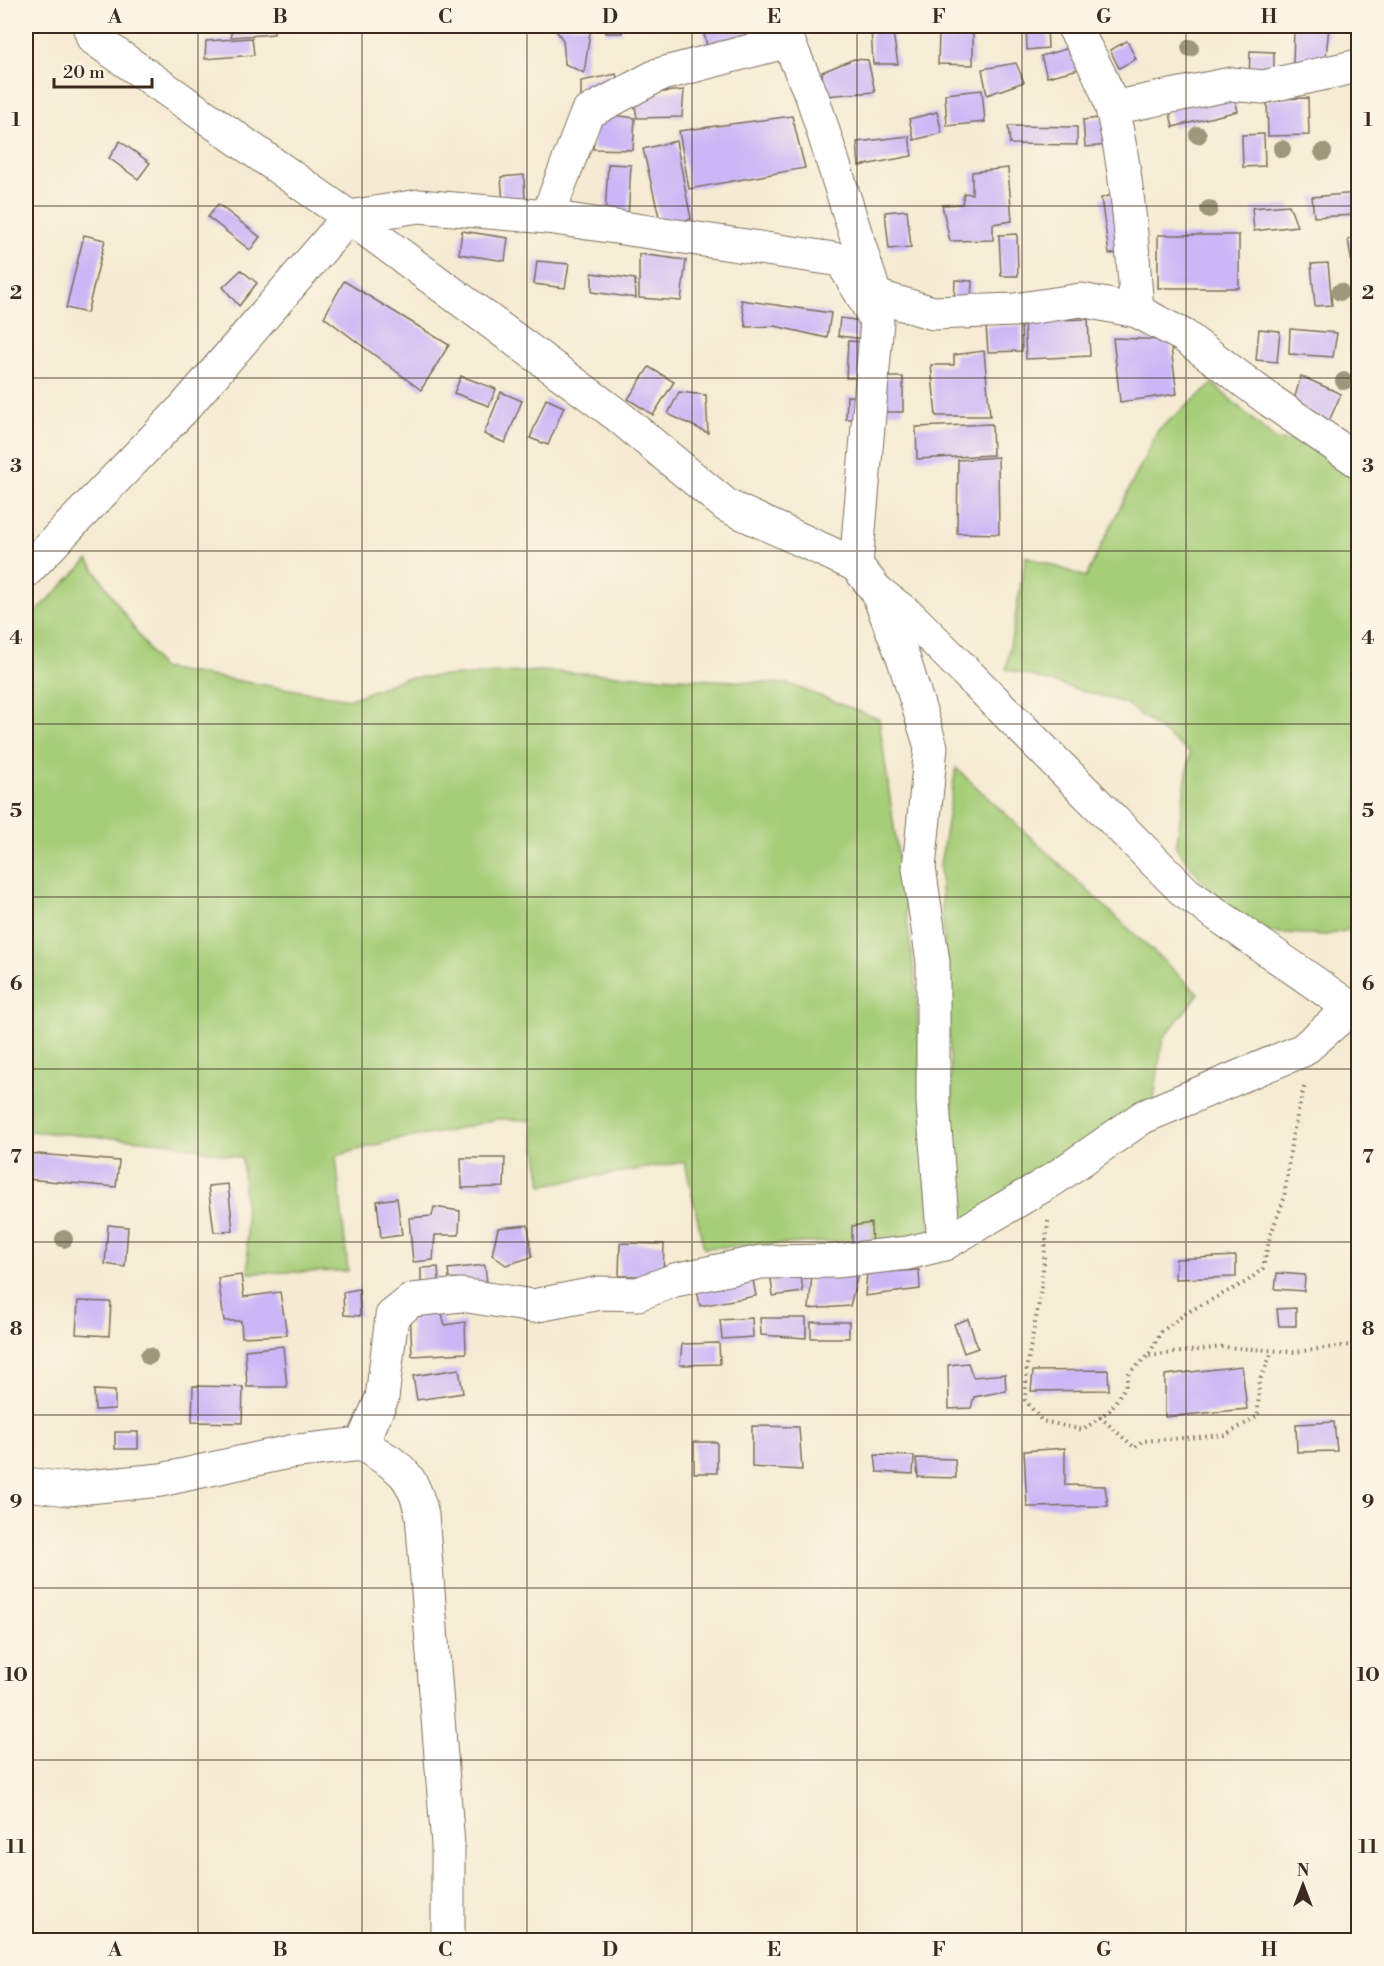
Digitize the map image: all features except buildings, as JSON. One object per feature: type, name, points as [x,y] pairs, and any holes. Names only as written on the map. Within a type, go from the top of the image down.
[{"type":"street","points":[[89,26],[93,38],[349,217],[617,415],[727,506],[856,565],[878,591],[912,618],[1186,893],[1355,1011],[1303,1050],[1143,1117],[1054,1179],[944,1244],[908,1253],[836,1261],[761,1262],[675,1280],[638,1294],[600,1293],[533,1306],[461,1295],[412,1300],[392,1316],[382,1398],[362,1443]]},
{"type":"street","points":[[1073,26],[1092,59],[1112,108],[1128,196],[1137,311]]},
{"type":"street","points":[[547,217],[587,112],[658,75],[788,41],[813,99],[878,322],[856,565]]},
{"type":"street","points":[[1112,108],[1231,84],[1263,87],[1359,66]]},
{"type":"street","points":[[26,571],[185,407],[349,217],[419,206],[547,217],[841,260],[869,295],[933,313],[1014,310],[1082,300],[1137,311],[1184,336],[1271,401],[1359,461]]},
{"type":"street","points":[[878,591],[904,660],[931,747],[918,868],[933,962],[933,1103],[944,1244]]},
{"type":"street","points":[[26,1484],[68,1489],[161,1480],[289,1452],[362,1443],[405,1472],[416,1491],[422,1515],[448,1845],[448,1941]]},
{"type":"path","points":[[1054,1179],[1040,1297],[1027,1365],[1025,1400],[1042,1421],[1083,1430],[1110,1410],[1125,1387],[1129,1374],[1148,1356],[1161,1332],[1186,1313],[1248,1281],[1263,1268],[1270,1236],[1284,1199],[1292,1137],[1304,1086],[1303,1050]]},
{"type":"path","points":[[1148,1356],[1223,1347],[1272,1352],[1359,1344]]},
{"type":"path","points":[[1100,1418],[1135,1448],[1142,1441],[1226,1435],[1258,1416],[1259,1382],[1272,1352]]},
{"type":"green space","points":[[1213,384],[1276,440],[1306,441],[1358,475],[1358,928],[1326,935],[1242,931],[1176,847],[1190,753],[1125,703],[1006,669],[1026,556],[1086,577],[1158,430]]},
{"type":"green space","points":[[88,560],[161,668],[350,699],[405,678],[542,671],[789,684],[879,719],[916,985],[930,1237],[704,1248],[685,1162],[542,1185],[532,1120],[496,1119],[450,1131],[394,1140],[336,1156],[348,1271],[249,1273],[242,1158],[166,1142],[26,1131],[26,622]]},
{"type":"green space","points":[[956,768],[1199,994],[1163,1038],[1153,1105],[975,1220],[958,1216],[940,865]]}]
